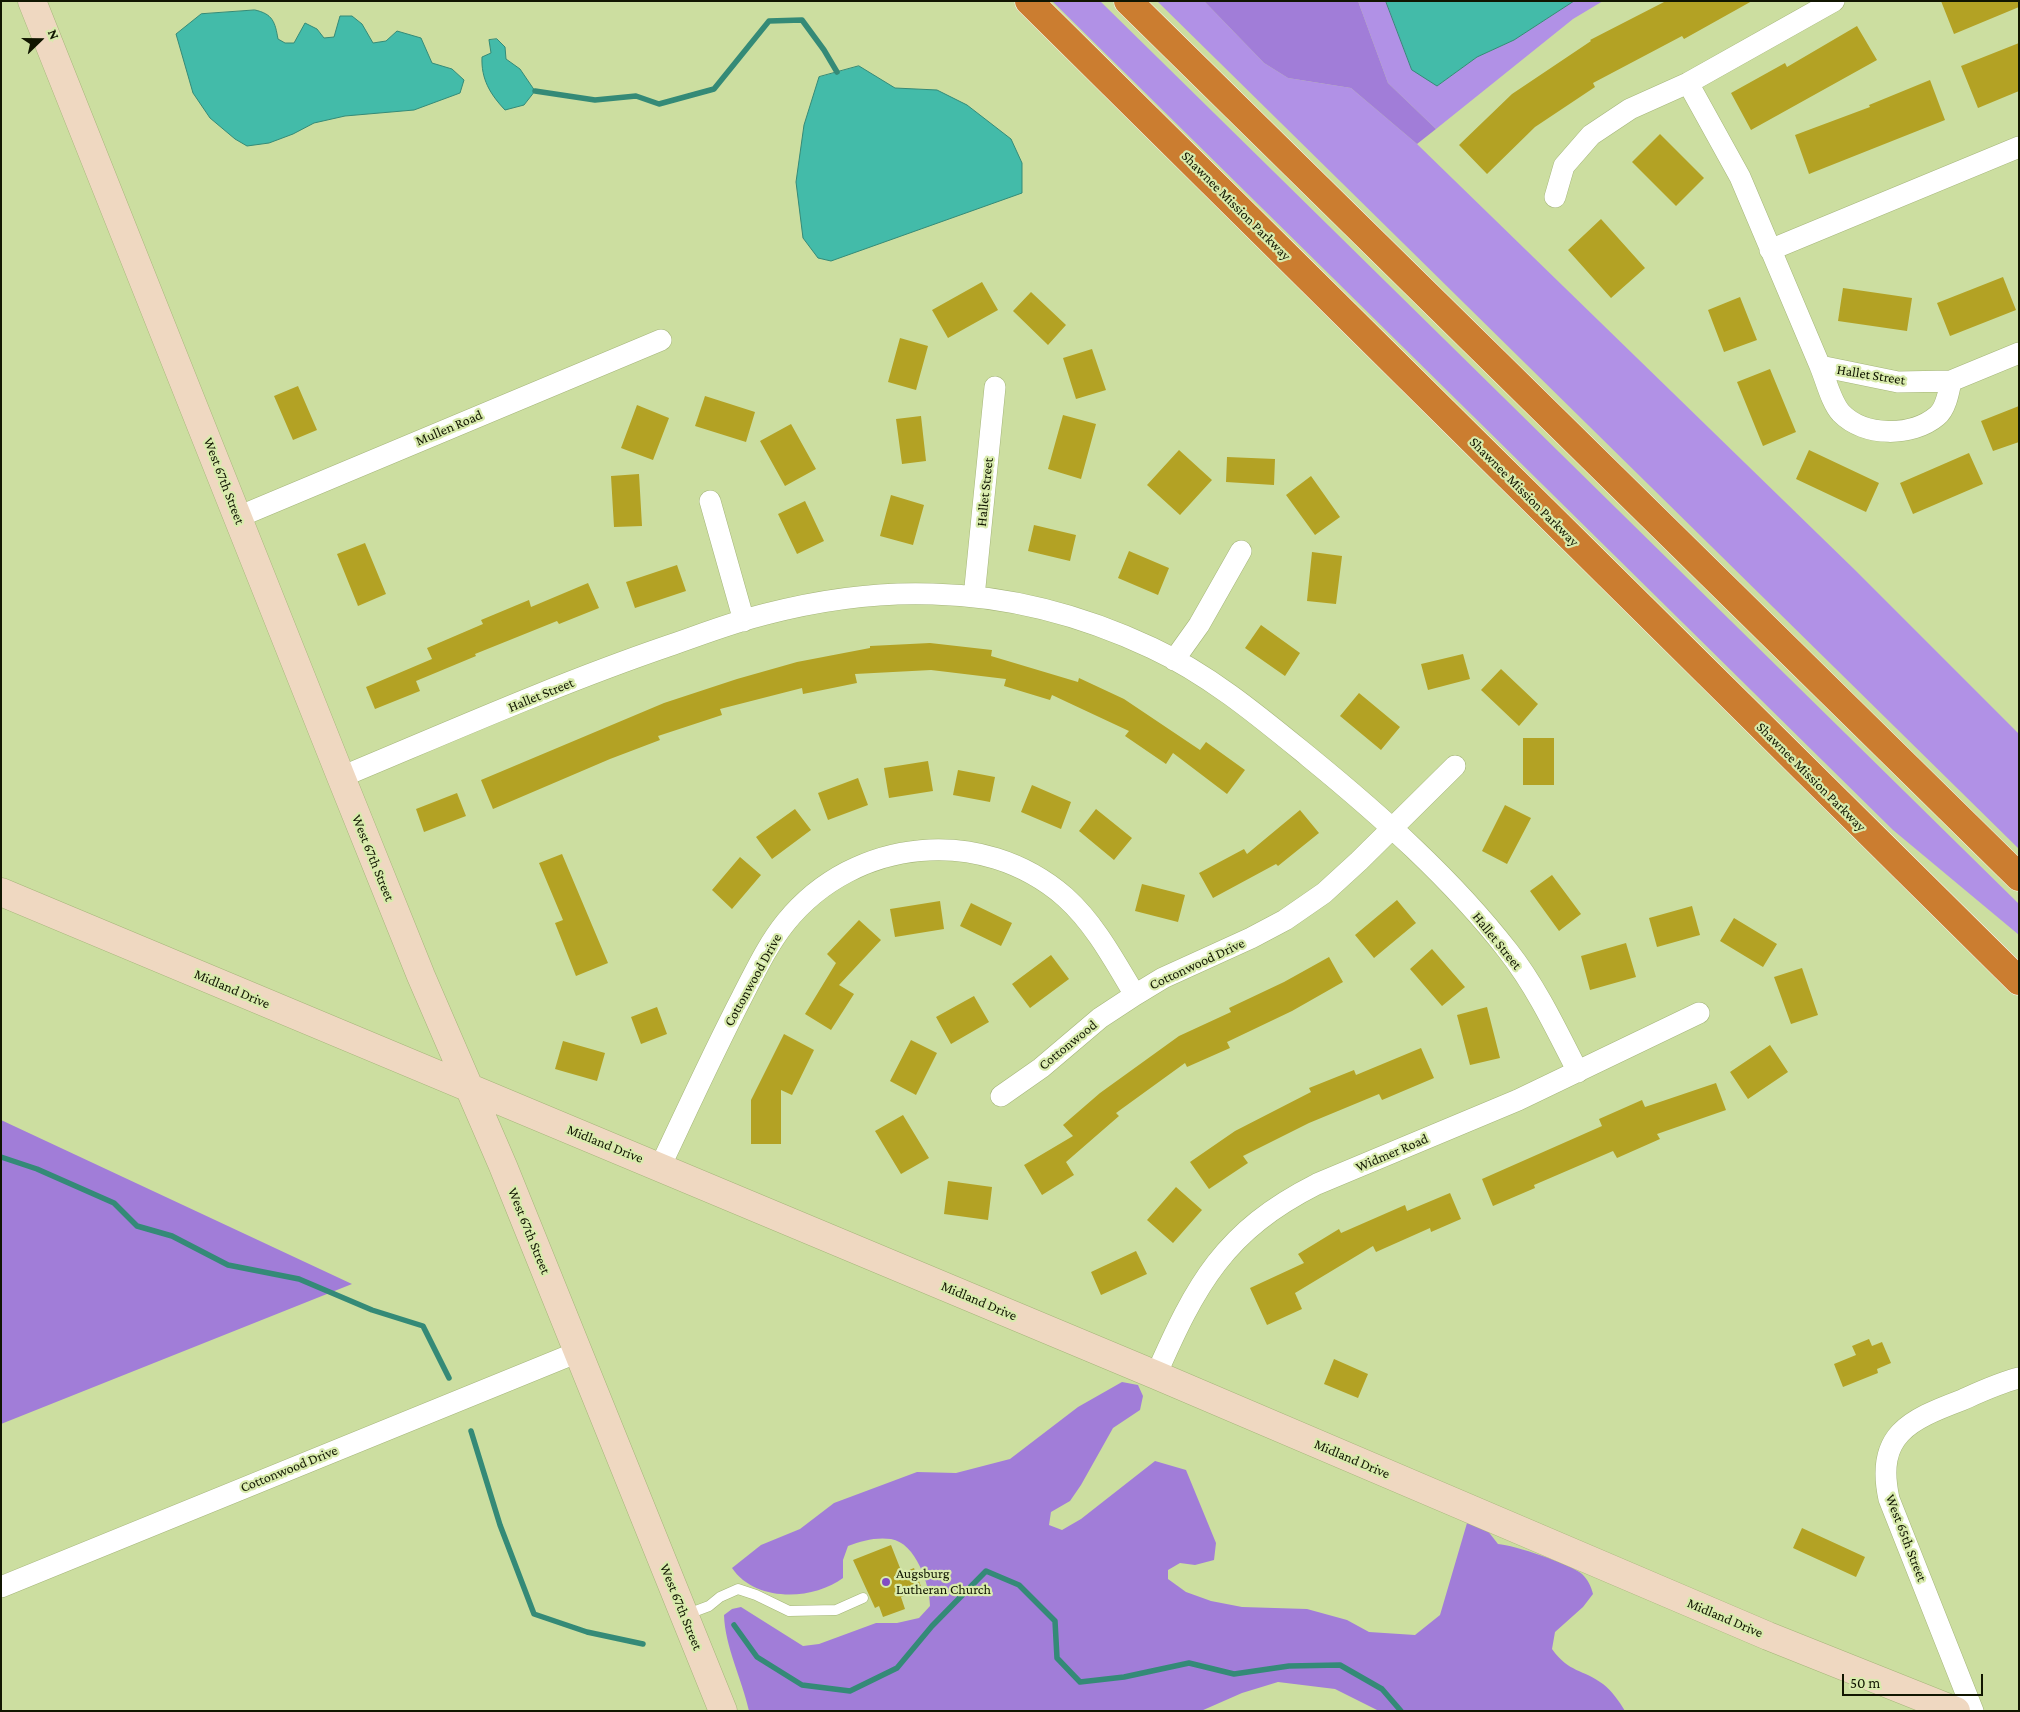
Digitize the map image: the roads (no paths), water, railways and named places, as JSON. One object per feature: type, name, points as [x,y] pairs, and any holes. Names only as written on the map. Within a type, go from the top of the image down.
[{"type":"highway","name":"Shawnee Mission Parkway","points":[[1029,1],[2019,981]]},
{"type":"highway","points":[[1128,1],[2019,877]]},
{"type":"highway","points":[[1969,932],[2019,972]]},
{"type":"street","name":"West 67th Street","points":[[32,1],[341,777],[468,1088],[503,1166],[723,1711]]},
{"type":"street","points":[[1555,197],[1564,166],[1591,135],[1630,109],[1688,82],[1834,1]]},
{"type":"street","name":"Hallet Street","points":[[1688,82],[1740,177],[1840,412],[1862,428],[1888,431],[1915,428],[1938,416],[1948,397],[1951,381]]},
{"type":"street","points":[[1770,250],[2019,147]]},
{"type":"street","name":"Mullen Road","points":[[238,517],[661,340]]},
{"type":"street","name":"Hallet Street","points":[[1820,366],[1898,382],[1951,381],[2019,353]]},
{"type":"street","name":"Hallet Street","points":[[974,597],[996,387]]},
{"type":"street","points":[[710,501],[744,620]]},
{"type":"street","points":[[1174,660],[1199,625],[1241,551]]},
{"type":"street","name":"Hallet Street","points":[[341,777],[623,662],[744,620],[821,603],[872,596],[932,594],[974,597],[1043,609],[1096,624],[1155,649],[1174,660],[1215,684],[1337,780],[1391,828],[1463,899],[1508,952],[1539,996],[1578,1072]]},
{"type":"street","points":[[1391,828],[1455,766]]},
{"type":"street","name":"Cottonwood Drive","points":[[660,1167],[720,1040],[764,956],[784,924],[803,903],[825,884],[841,874],[876,859],[914,850],[952,849],[991,856],[1028,871],[1045,882],[1078,910],[1099,936],[1134,995],[1163,978],[1251,938],[1285,920],[1324,893],[1360,861],[1391,828]]},
{"type":"street","name":"Midland Drive","points":[[1,892],[1156,1375],[1768,1636],[1956,1711]]},
{"type":"street","name":"Cottonwood","points":[[1001,1096],[1041,1068],[1100,1018],[1134,995]]},
{"type":"street","name":"Widmer Road","points":[[1156,1375],[1196,1290],[1223,1254],[1254,1223],[1291,1197],[1317,1184],[1518,1100],[1699,1013]]},
{"type":"street","name":"Cottonwood Drive","points":[[1,1587],[578,1352]]},
{"type":"street","name":"West 65th Street","points":[[1973,1711],[1889,1499],[1884,1478],[1887,1457],[1896,1438],[1909,1424],[1927,1413],[2019,1378]]},
{"type":"lane","points":[[684,1615],[709,1606],[720,1596],[738,1589],[756,1594],[789,1611],[836,1610],[863,1598]]},
{"type":"water","points":[[1386,1],[1574,1],[1514,40],[1477,57],[1437,86],[1412,70]]},
{"type":"water","points":[[255,10],[269,16],[276,28],[278,39],[285,43],[294,43],[305,23],[317,29],[324,38],[334,37],[340,16],[352,16],[362,24],[373,43],[386,41],[397,31],[421,38],[432,63],[452,69],[464,80],[460,93],[414,110],[345,116],[314,123],[293,134],[269,143],[247,146],[235,139],[210,118],[193,93],[176,34],[201,14]]},
{"type":"water","points":[[497,39],[505,47],[506,59],[520,69],[535,91],[524,105],[505,110],[488,86],[482,65],[482,57],[491,53],[489,40]]},
{"type":"water","points":[[859,66],[895,88],[937,90],[967,105],[1011,139],[1022,163],[1022,193],[831,261],[818,258],[803,238],[796,182],[804,125],[819,77]]},
{"type":"waterway","points":[[535,91],[595,100],[636,96],[659,104],[714,89],[769,21],[802,20],[837,72]]},
{"type":"waterway","points":[[1,1157],[37,1169],[114,1203],[137,1226],[172,1236],[228,1265],[299,1279],[372,1310],[423,1326],[449,1378]]},
{"type":"waterway","points":[[471,1431],[500,1525],[534,1614],[587,1632],[643,1644]]},
{"type":"waterway","points":[[734,1625],[757,1657],[802,1685],[850,1691],[897,1668],[932,1626],[986,1571],[1019,1585],[1055,1621],[1057,1658],[1080,1682],[1124,1677],[1189,1663],[1234,1674],[1289,1666],[1340,1665],[1382,1689],[1401,1711]]},
{"type":"place","name":"Augsburg Lutheran Church","points":[[886,1582]]}]
